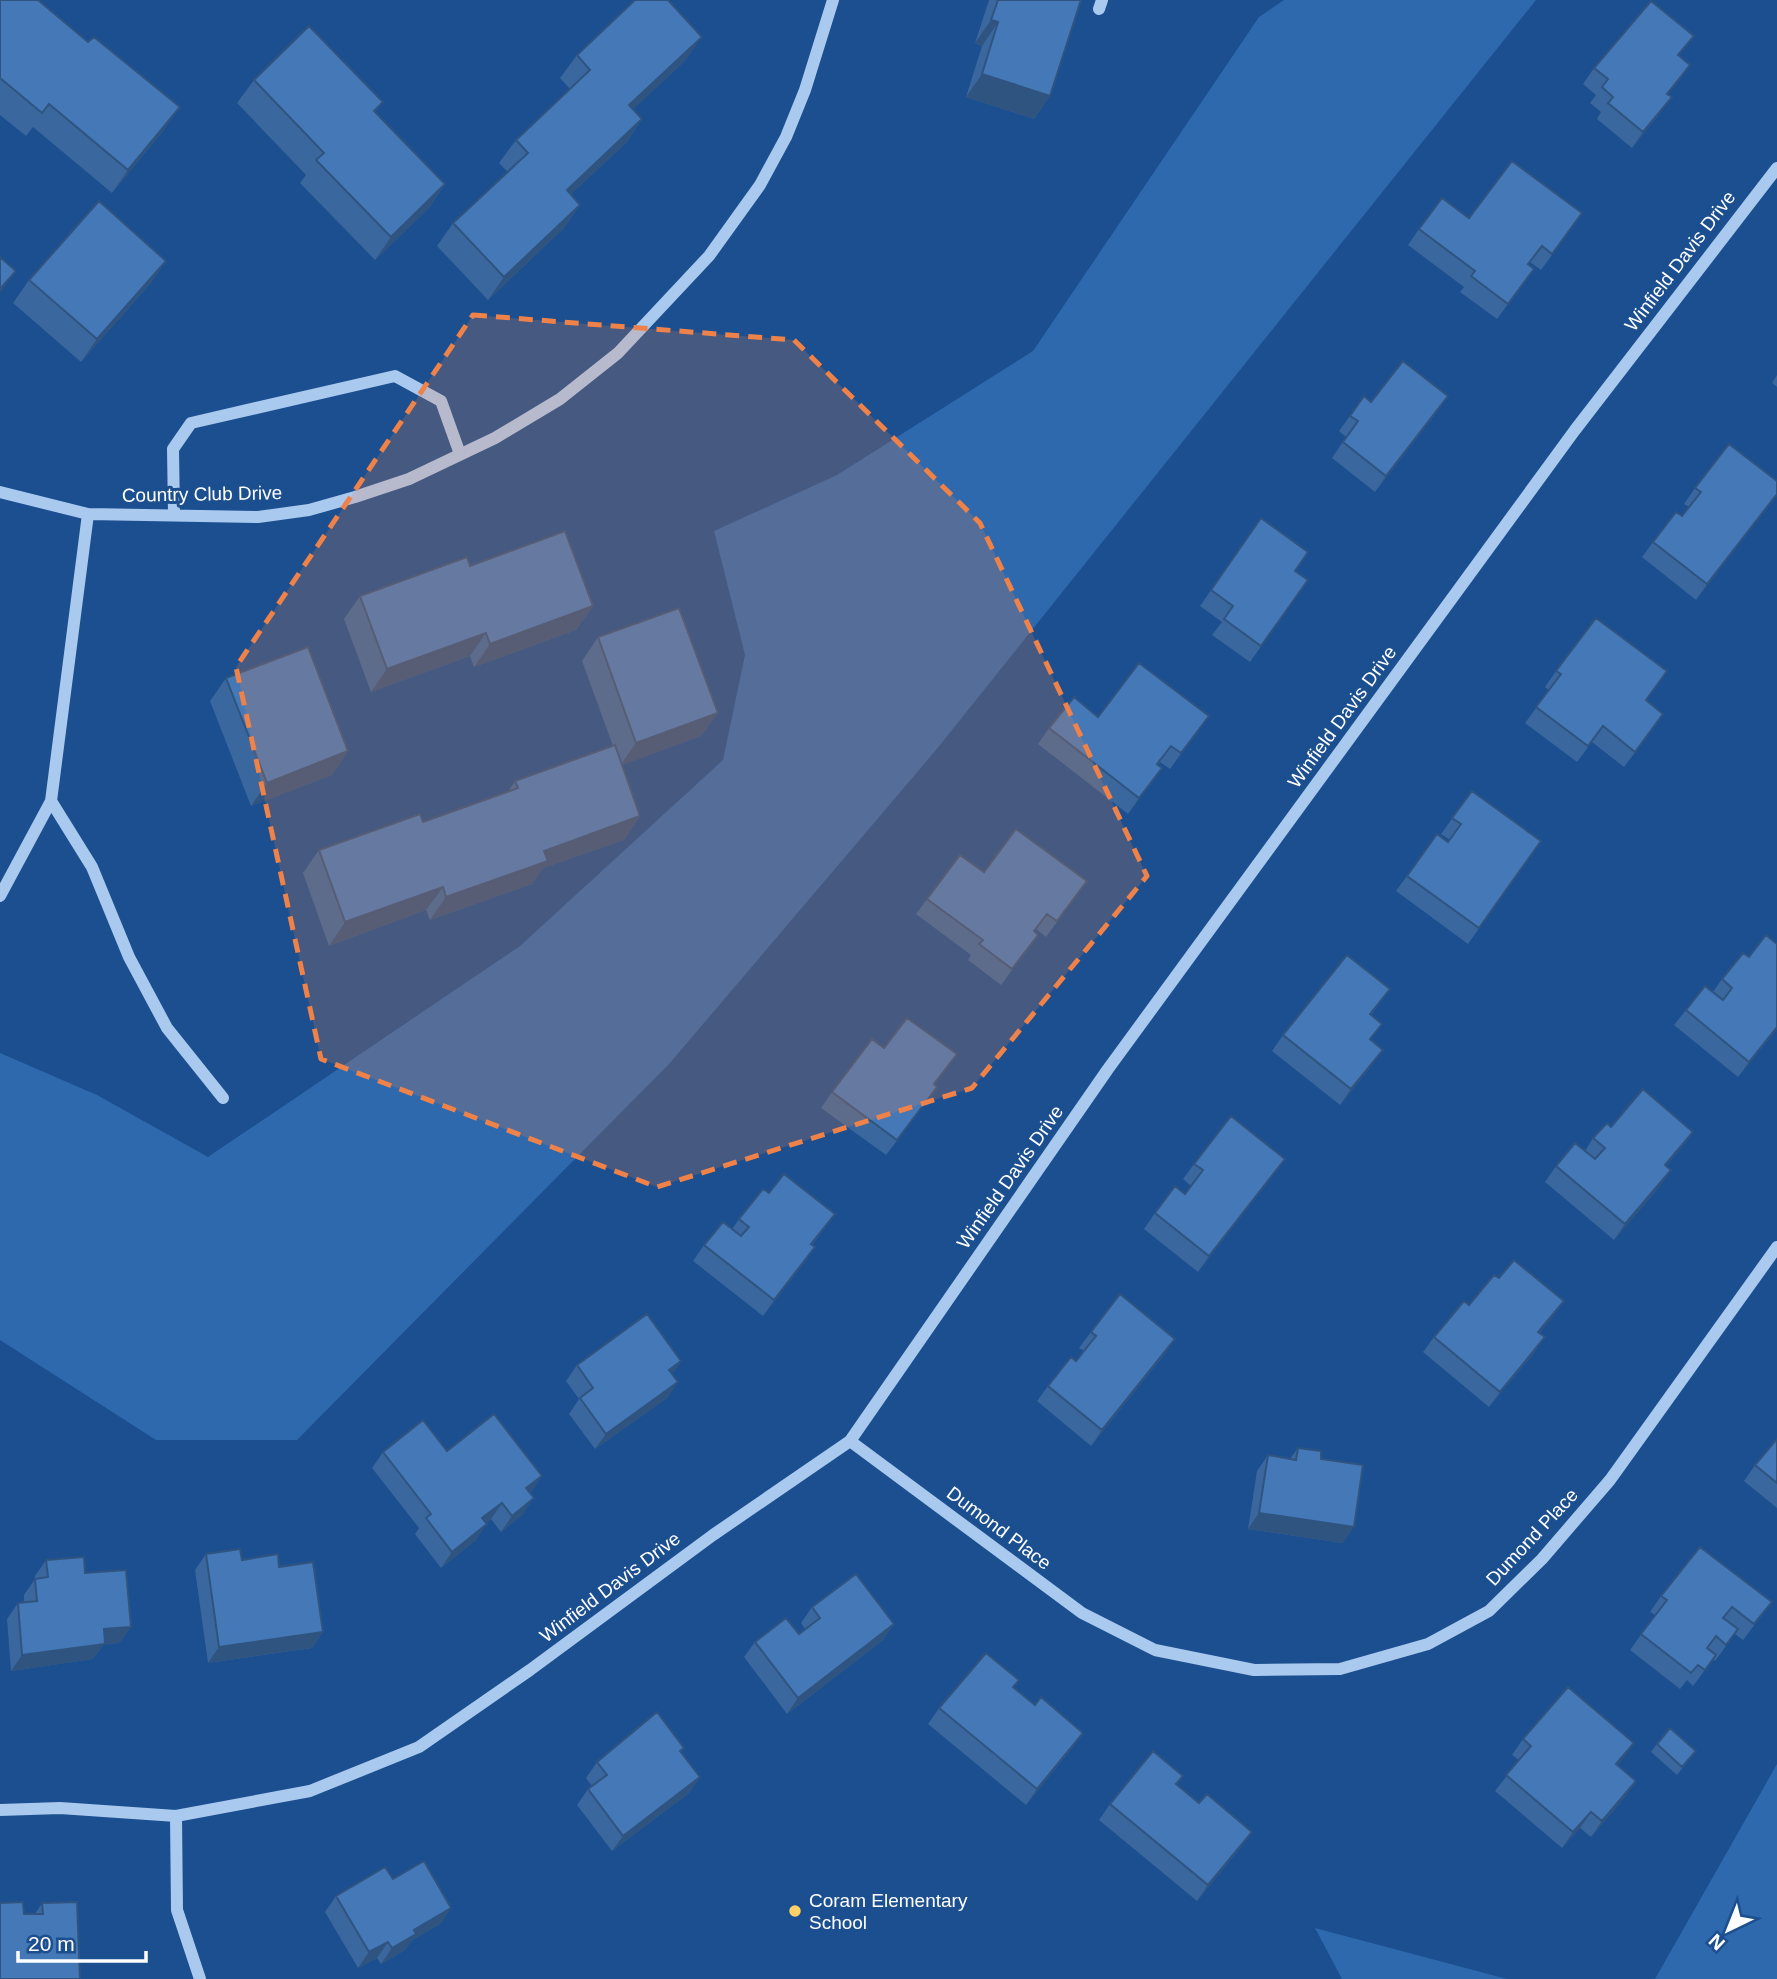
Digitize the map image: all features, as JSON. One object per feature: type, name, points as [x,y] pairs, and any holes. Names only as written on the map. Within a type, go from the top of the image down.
[{"type":"street","name":"Country Club Drive","points":[[0,492],[88,514],[258,517],[309,510],[409,479],[495,438],[560,399],[618,354],[694,275],[743,212],[781,147],[798,111],[833,0]]},
{"type":"street","name":"Winfield Davis Drive","points":[[0,1810],[60,1808],[176,1816],[310,1791],[419,1747],[530,1671],[713,1535],[850,1441],[1108,1069],[1575,430],[1777,168]]},
{"type":"street","points":[[174,514],[173,449],[191,423],[395,376],[441,401],[460,454]]},
{"type":"street","points":[[0,896],[51,801],[88,514]]},
{"type":"street","points":[[51,801],[92,867],[129,957],[167,1028],[223,1098]]},
{"type":"street","name":"Dumond Place","points":[[850,1441],[1082,1613],[1154,1650],[1254,1670],[1340,1669],[1428,1644],[1489,1611],[1542,1559],[1610,1480],[1777,1247]]},
{"type":"street","points":[[176,1816],[177,1910],[201,1979]]},
{"type":"highlighted area","points":[[473,315],[794,340],[980,523],[1147,876],[972,1088],[657,1187],[321,1059],[236,667]]},
{"type":"shaded area","points":[[1284,0],[1536,0],[936,750],[670,1063],[297,1440],[156,1440],[0,1340],[0,1053],[97,1095],[208,1157],[520,946],[723,760],[745,655],[714,531],[837,475],[1033,351],[1259,17]]},
{"type":"shaded area","points":[[1777,1764],[1777,1979],[1655,1979]]},
{"type":"shaded area","points":[[1315,1928],[1507,1979],[1342,1979]]},
{"type":"building","points":[[0,0],[38,0],[88,42],[94,37],[180,107],[128,170],[49,104],[42,113],[0,78]]},
{"type":"building","points":[[635,0],[668,0],[702,37],[629,105],[642,119],[567,190],[580,205],[504,277],[453,223],[528,153],[516,140],[590,70],[577,55]]},
{"type":"building","points":[[998,0],[1081,0],[1050,96],[982,74],[998,22],[991,20]]},
{"type":"building","points":[[1651,1],[1694,36],[1678,55],[1690,65],[1667,94],[1672,97],[1643,132],[1608,103],[1613,97],[1602,87],[1608,79],[1594,68]]},
{"type":"building","points":[[309,26],[383,102],[374,111],[445,184],[391,237],[316,160],[324,153],[254,80]]},
{"type":"building","points":[[1512,161],[1582,213],[1552,254],[1542,246],[1528,264],[1534,269],[1508,304],[1471,276],[1475,271],[1419,229],[1442,198],[1469,218]]},
{"type":"building","points":[[99,201],[166,261],[97,339],[29,280]]},
{"type":"building","points":[[0,257],[16,271],[0,289]]},
{"type":"building","points":[[1403,361],[1448,396],[1386,476],[1343,442],[1358,421],[1350,416],[1364,396],[1371,402]]},
{"type":"building","points":[[1729,444],[1777,481],[1777,494],[1707,584],[1653,542],[1676,512],[1682,516],[1701,492],[1695,488]]},
{"type":"building","points":[[1261,518],[1308,552],[1295,571],[1308,580],[1261,646],[1224,619],[1233,606],[1211,590]]},
{"type":"building","points":[[565,531],[593,606],[490,644],[486,633],[387,669],[360,596],[467,557],[470,566]]},
{"type":"building","points":[[679,608],[718,713],[636,743],[598,637]]},
{"type":"building","points":[[1596,618],[1667,671],[1646,700],[1663,714],[1635,752],[1603,726],[1588,746],[1536,707],[1561,674],[1556,671]]},
{"type":"building","points":[[308,647],[348,751],[267,783],[226,678]]},
{"type":"building","points":[[1139,663],[1209,716],[1181,753],[1171,746],[1157,764],[1162,768],[1139,798],[1049,728],[1074,697],[1098,717]]},
{"type":"building","points":[[615,745],[640,816],[544,851],[548,861],[446,897],[443,887],[345,922],[319,850],[420,814],[423,822],[518,788],[515,781]]},
{"type":"building","points":[[1472,791],[1541,841],[1479,928],[1407,876],[1437,834],[1448,842],[1461,824],[1452,818]]},
{"type":"building","points":[[1016,829],[1087,881],[1057,921],[1047,914],[1034,931],[1038,935],[1012,969],[979,944],[983,940],[927,899],[960,855],[984,872]]},
{"type":"building","points":[[1766,935],[1777,944],[1777,1027],[1749,1062],[1686,1010],[1705,986],[1723,1000],[1732,988],[1722,979],[1743,953],[1749,957]]},
{"type":"building","points":[[1347,955],[1390,989],[1370,1014],[1382,1024],[1370,1039],[1383,1050],[1351,1089],[1283,1035]]},
{"type":"building","points":[[907,1018],[957,1054],[934,1084],[937,1087],[897,1140],[832,1092],[872,1039],[884,1048]]},
{"type":"building","points":[[1643,1089],[1693,1132],[1665,1165],[1671,1170],[1625,1224],[1556,1166],[1575,1143],[1595,1159],[1605,1148],[1593,1138],[1607,1123],[1611,1127]]},
{"type":"building","points":[[1231,1116],[1285,1159],[1209,1256],[1155,1213],[1175,1186],[1185,1194],[1203,1170],[1194,1164]]},
{"type":"building","points":[[784,1174],[835,1214],[811,1244],[815,1247],[774,1300],[704,1245],[723,1222],[741,1236],[749,1227],[739,1219],[763,1189],[769,1193]]},
{"type":"building","points":[[1514,1260],[1564,1301],[1538,1332],[1545,1337],[1500,1392],[1434,1337],[1464,1301],[1469,1305],[1494,1275],[1499,1278]]},
{"type":"building","points":[[1120,1294],[1175,1339],[1102,1430],[1048,1386],[1071,1357],[1076,1361],[1096,1336],[1091,1332]]},
{"type":"building","points":[[647,1314],[681,1361],[669,1370],[678,1382],[606,1434],[580,1398],[593,1388],[577,1365]]},
{"type":"building","points":[[494,1414],[542,1476],[526,1488],[534,1498],[512,1516],[502,1503],[482,1518],[487,1524],[452,1552],[426,1518],[431,1514],[383,1452],[423,1420],[447,1451]]},
{"type":"building","points":[[1777,1439],[1777,1483],[1755,1465]]},
{"type":"building","points":[[1298,1448],[1321,1451],[1321,1459],[1363,1465],[1354,1527],[1259,1513],[1268,1455],[1296,1460]]},
{"type":"building","points":[[1700,1547],[1772,1602],[1754,1624],[1732,1607],[1723,1618],[1738,1629],[1726,1645],[1716,1636],[1707,1648],[1716,1655],[1705,1670],[1698,1665],[1691,1673],[1641,1634],[1667,1600],[1661,1596]]},
{"type":"building","points":[[240,1549],[242,1560],[278,1554],[279,1567],[313,1562],[323,1632],[219,1647],[206,1554]]},
{"type":"building","points":[[84,1557],[85,1573],[126,1570],[131,1627],[104,1629],[105,1644],[22,1655],[18,1603],[37,1601],[35,1579],[48,1577],[46,1560]]},
{"type":"building","points":[[856,1574],[894,1624],[798,1698],[755,1642],[786,1618],[799,1634],[820,1618],[812,1607]]},
{"type":"building","points":[[986,1653],[1019,1680],[1013,1687],[1035,1705],[1041,1697],[1083,1733],[1037,1789],[939,1708]]},
{"type":"building","points":[[1568,1687],[1634,1743],[1616,1764],[1636,1781],[1602,1821],[1591,1812],[1573,1832],[1506,1775],[1531,1746],[1523,1739]]},
{"type":"building","points":[[657,1712],[684,1748],[680,1751],[700,1777],[623,1836],[588,1789],[607,1775],[597,1762]]},
{"type":"building","points":[[1670,1728],[1696,1751],[1682,1767],[1657,1744]]},
{"type":"building","points":[[1153,1751],[1183,1776],[1176,1784],[1199,1803],[1207,1794],[1252,1832],[1208,1885],[1110,1804]]},
{"type":"building","points":[[424,1861],[451,1908],[414,1930],[416,1934],[392,1948],[388,1942],[369,1952],[336,1896],[385,1867],[393,1879]]},
{"type":"building","points":[[23,1902],[24,1914],[43,1914],[42,1903],[77,1902],[80,1979],[0,1979],[0,1903]]},
{"type":"place","name":"Coram Elementary School","points":[[795,1911]]}]
